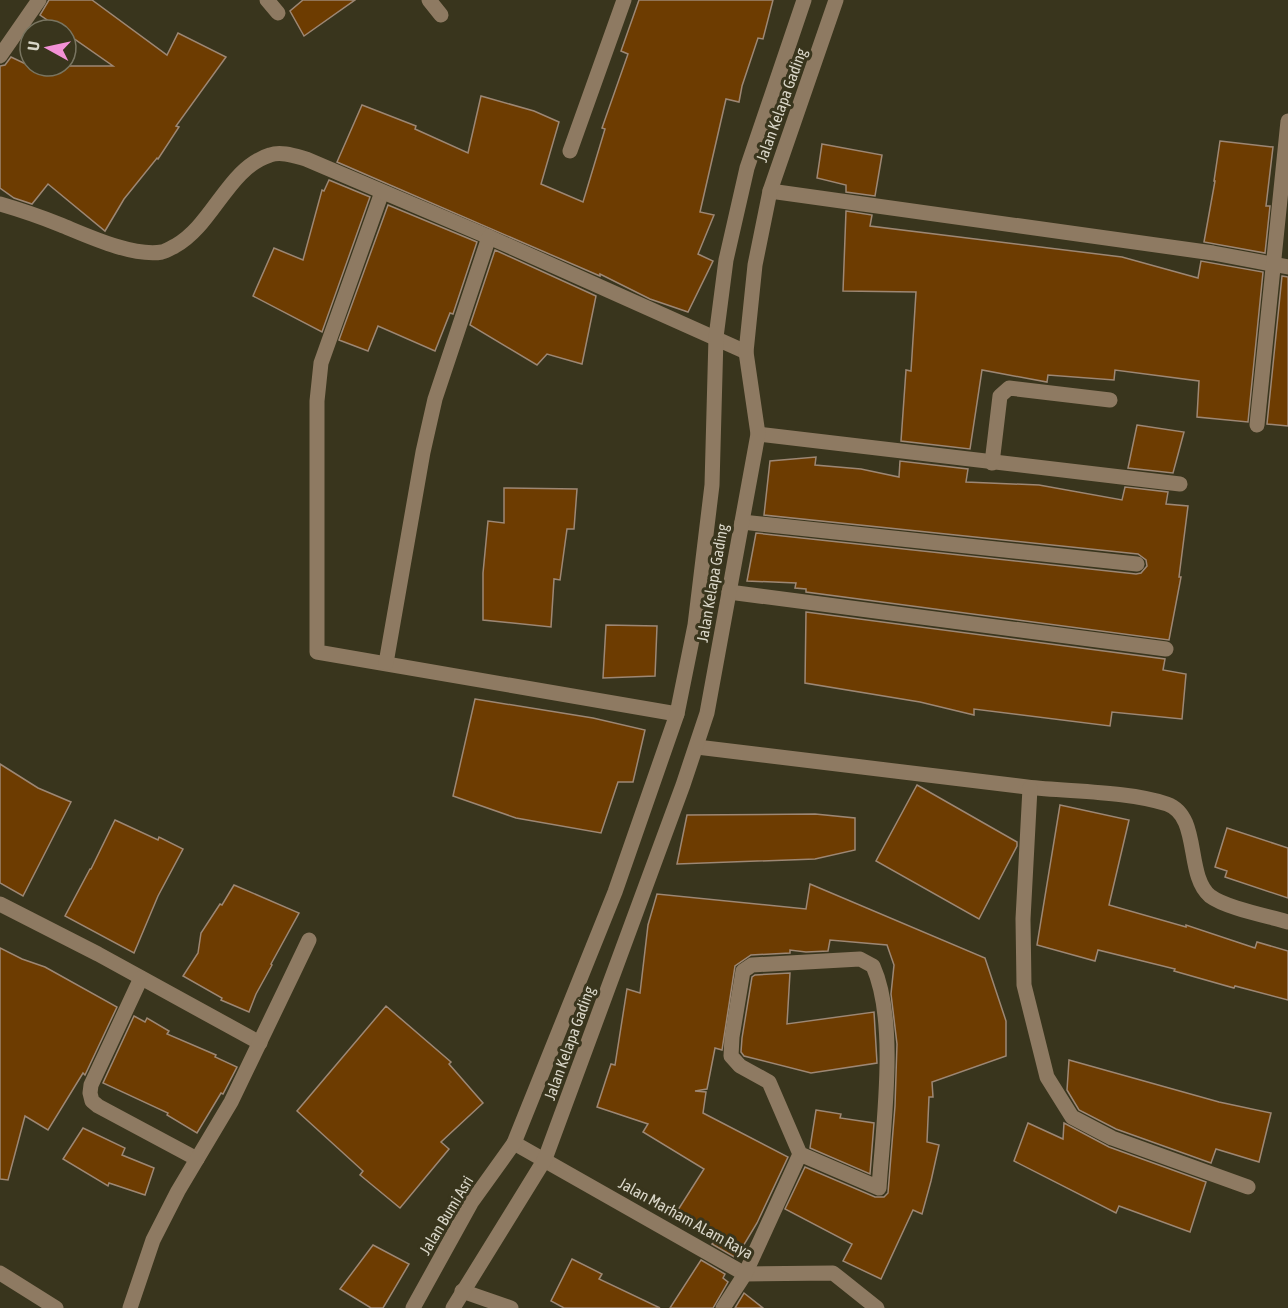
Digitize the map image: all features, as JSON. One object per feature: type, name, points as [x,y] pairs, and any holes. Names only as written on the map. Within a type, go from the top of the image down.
[{"type":"street","points":[[0,56],[39,0]]},
{"type":"street","points":[[267,0],[278,13]]},
{"type":"street","points":[[429,0],[441,15]]},
{"type":"street","points":[[570,151],[624,0]]},
{"type":"street","name":"Jalan Kelapa Gading","points":[[514,1143],[615,892],[677,714],[695,625],[712,485],[716,338],[726,260],[747,168],[804,0]]},
{"type":"street","name":"Jalan Kelapa Gading","points":[[545,1159],[697,747],[707,713],[758,434],[746,352],[755,265],[770,190],[836,0]]},
{"type":"street","points":[[1257,425],[1288,121]]},
{"type":"street","points":[[0,204],[112,245],[164,252],[196,230],[237,178],[256,161],[272,154],[286,154],[306,159],[489,237],[746,352]]},
{"type":"street","points":[[770,190],[1214,254],[1288,267]]},
{"type":"street","points":[[382,192],[321,363],[317,401],[317,652],[677,714]]},
{"type":"street","points":[[386,663],[423,452],[435,399],[489,237]]},
{"type":"street","points":[[992,463],[1000,396],[1009,388],[1110,400]]},
{"type":"street","points":[[758,434],[1180,484]]},
{"type":"street","points":[[742,522],[1137,564]]},
{"type":"street","points":[[729,592],[1166,649]]},
{"type":"street","points":[[697,747],[1030,788],[1145,798],[1170,805],[1186,825],[1197,877],[1211,896],[1224,903],[1288,922]]},
{"type":"street","points":[[1030,788],[1023,919],[1024,985],[1047,1077],[1072,1117],[1112,1138],[1248,1187]]},
{"type":"street","points":[[0,904],[260,1043]]},
{"type":"street","points":[[130,1308],[153,1240],[178,1191],[231,1102],[309,940]]},
{"type":"street","points":[[723,1308],[745,1274],[800,1154],[769,1082],[740,1066],[731,1056],[740,978],[743,971],[752,965],[860,959],[873,966],[884,1007],[887,1057],[879,1188],[800,1154]]},
{"type":"street","points":[[141,978],[91,1085],[92,1101],[113,1115],[197,1160]]},
{"type":"street","name":"Jalan Marham ALam Raya","points":[[514,1143],[745,1274],[833,1273],[877,1308]]},
{"type":"street","name":"Jalan Bumi Asri","points":[[413,1308],[471,1203],[514,1143]]},
{"type":"street","points":[[453,1308],[545,1159]]},
{"type":"street","points":[[0,1273],[56,1308]]},
{"type":"street","points":[[462,1291],[511,1308]]},
{"type":"building","points":[[49,0],[92,0],[167,55],[178,33],[226,57],[176,126],[179,127],[158,159],[124,199],[105,231],[48,184],[32,204],[14,198],[0,188],[0,66],[5,65],[11,57],[18,60],[18,78],[78,78],[78,66],[113,66],[78,41],[78,18],[44,18],[40,15]]},
{"type":"building","points":[[303,0],[355,0],[304,36],[290,11]]},
{"type":"building","points":[[639,0],[773,0],[763,39],[758,38],[739,102],[726,99],[700,212],[714,215],[698,254],[713,261],[688,312],[650,299],[600,274],[600,276],[337,162],[362,105],[416,126],[415,129],[468,153],[481,96],[534,111],[559,122],[541,184],[583,202],[605,129],[602,128],[628,54],[621,51]]},
{"type":"building","points":[[1220,141],[1273,147],[1266,206],[1270,206],[1265,253],[1204,242]]},
{"type":"building","points":[[822,144],[882,155],[875,196],[846,192],[846,185],[817,178]]},
{"type":"building","points":[[329,180],[370,197],[322,332],[253,296],[274,248],[303,260],[322,190],[324,191]]},
{"type":"building","points":[[388,205],[477,242],[453,314],[450,313],[435,351],[378,326],[368,351],[339,340]]},
{"type":"building","points":[[846,211],[872,215],[870,226],[1122,257],[1198,278],[1201,261],[1263,272],[1248,422],[1197,417],[1199,381],[1115,370],[1114,380],[1048,375],[1047,382],[982,370],[970,449],[901,441],[906,370],[911,371],[916,292],[843,291]]},
{"type":"building","points":[[495,250],[596,296],[582,364],[547,354],[537,365],[470,325]]},
{"type":"building","points":[[1282,276],[1288,277],[1288,426],[1267,424]]},
{"type":"building","points":[[1137,425],[1184,432],[1173,473],[1128,468]]},
{"type":"building","points":[[816,457],[815,465],[861,469],[899,477],[900,461],[968,469],[966,482],[1039,485],[1122,500],[1125,487],[1168,492],[1166,504],[1188,506],[1179,577],[1181,577],[1169,640],[806,592],[806,589],[795,588],[796,583],[747,581],[756,533],[1136,574],[1141,573],[1147,566],[1146,560],[1138,554],[764,515],[770,461]]},
{"type":"building","points":[[504,488],[577,489],[574,529],[567,529],[560,580],[554,579],[551,627],[483,620],[483,573],[488,521],[504,523]]},
{"type":"building","points":[[806,612],[1165,659],[1163,670],[1186,674],[1182,719],[1112,712],[1110,726],[974,709],[974,715],[920,702],[805,683]]},
{"type":"building","points":[[606,625],[657,626],[655,676],[603,678]]},
{"type":"building","points":[[475,699],[593,718],[645,730],[633,782],[618,782],[601,833],[516,818],[453,796]]},
{"type":"building","points":[[0,764],[38,788],[71,802],[23,896],[0,883]]},
{"type":"building","points":[[917,785],[1017,842],[979,919],[876,861]]},
{"type":"building","points":[[1060,805],[1129,820],[1109,905],[1186,927],[1186,925],[1255,948],[1257,942],[1288,951],[1288,1000],[1235,986],[1234,988],[1174,971],[1175,969],[1098,950],[1095,961],[1037,945]]},
{"type":"building","points":[[815,814],[855,818],[855,850],[815,859],[677,864],[687,815]]},
{"type":"building","points":[[115,820],[183,849],[158,896],[134,953],[65,916]]},
{"type":"building","points":[[1227,828],[1288,848],[1288,898],[1225,877],[1227,871],[1215,867]]},
{"type":"building","points":[[810,884],[985,958],[1006,1021],[1006,1056],[932,1082],[933,1097],[929,1097],[927,1142],[939,1145],[931,1181],[922,1214],[913,1210],[881,1279],[843,1261],[852,1244],[785,1209],[805,1167],[875,1197],[884,1197],[888,1193],[897,1044],[891,994],[894,965],[887,945],[830,940],[828,951],[790,950],[790,953],[751,955],[735,966],[722,1050],[715,1048],[707,1089],[695,1091],[706,1092],[703,1113],[788,1157],[757,1223],[736,1258],[712,1244],[716,1239],[676,1213],[704,1169],[643,1132],[648,1124],[597,1107],[611,1064],[615,1065],[627,989],[640,993],[648,925],[657,894],[806,909]]},
{"type":"building","points":[[234,885],[299,913],[271,964],[249,1012],[221,1000],[222,998],[183,976],[198,953],[201,933]]},
{"type":"building","points":[[0,948],[45,967],[117,1007],[85,1075],[83,1073],[48,1130],[25,1116],[8,1180],[0,1179]]},
{"type":"building","points":[[790,973],[787,1024],[874,1012],[877,1063],[811,1073],[744,1056],[741,1052],[742,1038],[752,977]]},
{"type":"building","points":[[386,1006],[451,1062],[449,1064],[483,1103],[441,1142],[449,1149],[400,1208],[360,1175],[363,1171],[297,1111]]},
{"type":"building","points":[[134,1016],[145,1022],[147,1018],[169,1031],[167,1034],[216,1055],[215,1057],[237,1067],[223,1094],[221,1093],[197,1133],[167,1115],[168,1113],[103,1083]]},
{"type":"building","points":[[1069,1060],[1219,1102],[1271,1113],[1259,1162],[1216,1149],[1211,1163],[1116,1129],[1079,1110],[1067,1090]]},
{"type":"building","points":[[816,1110],[841,1114],[840,1118],[874,1123],[870,1174],[810,1148]]},
{"type":"building","points":[[1028,1123],[1063,1139],[1064,1123],[1109,1147],[1206,1182],[1190,1232],[1119,1206],[1116,1213],[1014,1161]]},
{"type":"building","points":[[83,1128],[125,1148],[122,1155],[154,1168],[145,1195],[109,1183],[108,1186],[63,1159]]},
{"type":"building","points":[[373,1245],[409,1264],[383,1308],[371,1308],[340,1289]]},
{"type":"building","points":[[572,1259],[602,1274],[599,1279],[660,1308],[564,1308],[551,1301]]},
{"type":"building","points":[[701,1260],[725,1274],[723,1278],[728,1282],[713,1308],[670,1308]]},
{"type":"building","points":[[744,1293],[763,1308],[735,1308]]}]
